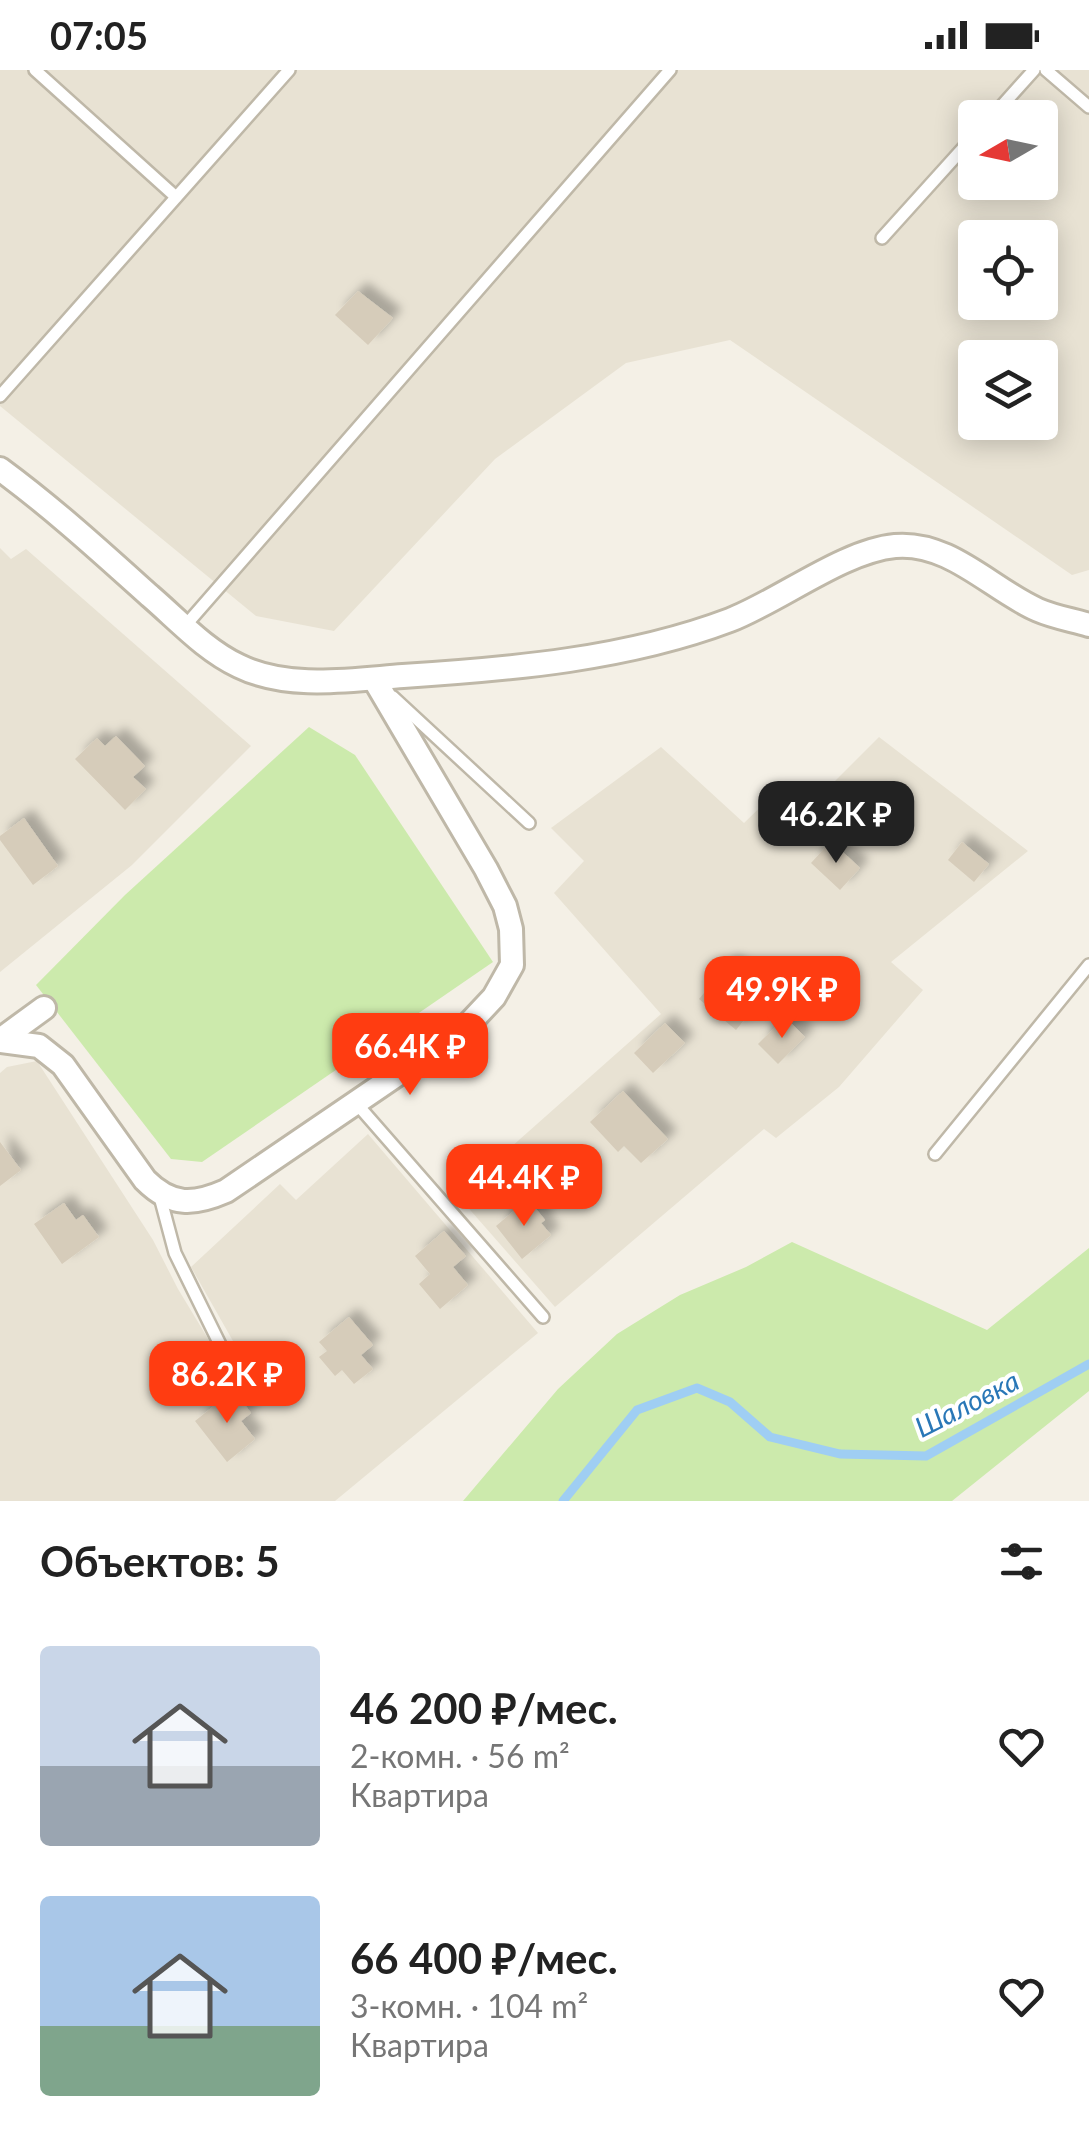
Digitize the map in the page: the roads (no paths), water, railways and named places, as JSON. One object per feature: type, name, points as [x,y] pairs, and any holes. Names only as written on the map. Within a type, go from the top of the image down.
[{"type":"street","points":[[0,468],[207,646],[240,667],[276,678],[316,682],[576,658],[684,637],[735,618],[858,556],[896,546],[925,548],[958,562],[1038,610],[1089,625]]},
{"type":"street","points":[[0,1040],[39,1046],[63,1066],[158,1194],[201,1202],[226,1191],[464,1029],[494,997],[512,964],[511,929],[505,906],[374,678]]},
{"type":"street","points":[[0,1040],[44,1008]]},
{"type":"lane","points":[[35,70],[176,197]]},
{"type":"lane","points":[[0,396],[288,70]]},
{"type":"lane","points":[[185,626],[670,70]]},
{"type":"lane","points":[[1007,100],[1034,70]]},
{"type":"lane","points":[[1046,70],[1089,108]]},
{"type":"lane","points":[[882,238],[958,154]]},
{"type":"lane","points":[[374,678],[530,822]]},
{"type":"lane","points":[[935,1154],[1089,966]]},
{"type":"lane","points":[[356,1103],[543,1317]]},
{"type":"lane","points":[[158,1194],[175,1254],[234,1371]]},
{"type":"waterway","name":"Шаловка","points":[[563,1501],[637,1410],[697,1388],[730,1402],[770,1437],[840,1454],[926,1456],[1089,1364]]}]
